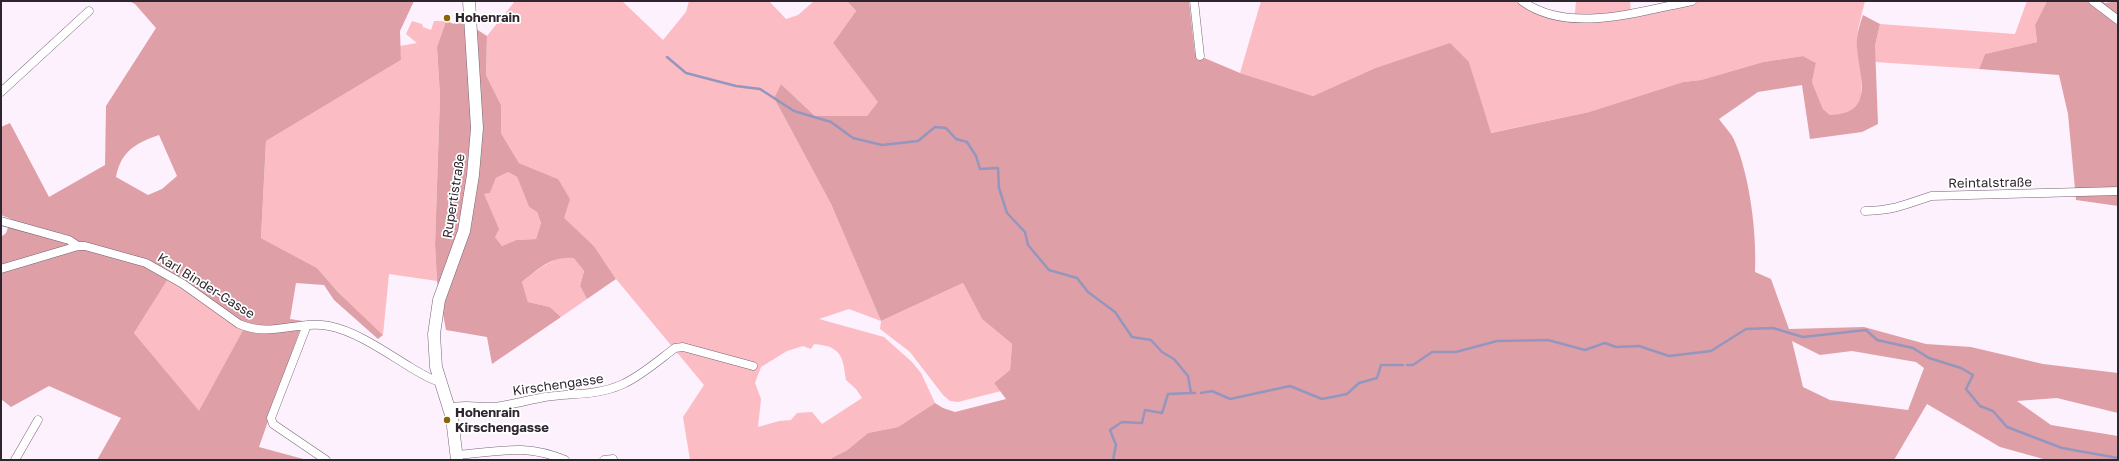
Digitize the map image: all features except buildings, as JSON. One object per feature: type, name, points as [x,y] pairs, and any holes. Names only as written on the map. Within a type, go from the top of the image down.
[{"type":"main road","name":"Rupertistraße","points":[[457,458],[454,430],[449,408],[440,382],[435,354],[435,317],[443,286],[464,231],[476,152],[477,128],[469,1]]},
{"type":"street","points":[[1194,1],[1200,56]]},
{"type":"street","points":[[1522,1],[1533,9],[1550,14],[1586,18],[1617,15],[1692,1]]},
{"type":"street","points":[[2093,1],[2118,20]]},
{"type":"street","points":[[1,92],[89,11]]},
{"type":"street","name":"Reintalstraße","points":[[1865,211],[1887,210],[1903,207],[1931,196],[2118,191]]},
{"type":"street","name":"Karl Binder-Gasse","points":[[1,222],[69,240],[78,246],[146,263],[183,284],[239,324],[250,328],[271,331],[298,325],[319,325],[340,329],[382,350],[427,377],[440,382]]},
{"type":"street","points":[[1,269],[78,246]]},
{"type":"street","points":[[307,325],[271,418],[273,424],[326,460]]},
{"type":"street","name":"Kirschengasse","points":[[449,408],[470,404],[494,407],[544,397],[577,393],[592,394],[606,391],[624,384],[675,348],[683,347],[753,366]]},
{"type":"street","points":[[16,460],[38,420]]},
{"type":"street","points":[[457,458],[516,448],[527,449],[565,460]]},
{"type":"street","points":[[604,460],[613,459]]},
{"type":"shaded area","points":[[129,1],[414,1],[400,31],[401,60],[266,141],[261,238],[317,268],[338,292],[383,335],[378,339],[334,300],[324,285],[296,283],[290,319],[303,321],[259,447],[307,460],[97,460],[121,418],[49,386],[11,407],[1,399],[1,237],[6,233],[11,219],[1,215],[1,127],[10,123],[49,197],[105,165],[106,106],[156,28],[135,4]],"holes":[[[159,135],[177,176],[162,189],[148,195],[116,177],[118,168],[126,154],[131,149],[143,141]],[[168,279],[243,330],[199,411],[134,333]]]},
{"type":"shaded area","points":[[515,1],[622,1],[663,40],[686,12],[689,1],[769,1],[786,19],[798,15],[814,1],[847,1],[856,11],[833,43],[879,102],[867,116],[815,116],[781,84],[774,98],[831,204],[881,321],[849,309],[819,319],[884,337],[912,362],[921,373],[935,403],[898,427],[868,433],[846,451],[832,460],[690,460],[683,417],[704,385],[616,279],[594,246],[563,218],[558,179],[519,163],[501,133],[501,105],[486,75],[487,36]],"holes":[[[814,344],[830,347],[839,354],[844,365],[846,380],[856,389],[862,398],[822,424],[812,412],[797,413],[791,420],[779,421],[758,427],[761,399],[755,383],[761,367],[787,351],[803,346],[811,349]]]},
{"type":"shaded area","points":[[847,1],[1189,1],[1195,54],[1240,73],[1313,96],[1373,69],[1450,43],[1469,62],[1491,133],[1589,112],[1683,82],[1701,80],[1763,62],[1803,56],[1816,63],[1812,82],[1823,109],[1830,115],[1844,113],[1854,108],[1859,102],[1862,93],[1857,44],[1858,32],[1863,15],[1880,24],[1875,46],[1878,124],[1862,132],[1810,139],[1802,85],[1758,92],[1719,119],[1734,139],[1745,172],[1754,224],[1755,272],[1771,279],[1789,329],[1864,327],[1926,344],[1971,347],[2043,364],[2118,373],[2118,413],[2057,398],[2017,401],[2051,425],[2118,436],[2118,460],[2047,460],[2000,447],[1927,404],[1894,460],[832,460],[832,458],[846,451],[868,433],[898,427],[935,403],[943,408],[955,412],[1006,399],[994,383],[1010,370],[1012,344],[982,319],[963,283],[881,321],[831,204],[774,98],[781,84],[815,116],[867,116],[878,102],[833,43],[856,11]],"holes":[[[1792,341],[1820,355],[1852,351],[1916,362],[1924,368],[1908,410],[1830,400],[1803,387]]]},
{"type":"shaded area","points":[[1261,1],[1522,1],[1568,17],[1575,13],[1576,1],[1630,1],[1631,12],[1692,1],[1865,1],[1858,29],[1857,48],[1861,63],[1861,101],[1855,109],[1844,115],[1830,115],[1823,109],[1812,82],[1816,63],[1803,56],[1763,62],[1701,80],[1683,82],[1589,112],[1490,133],[1469,62],[1373,69],[1313,96],[1240,73]]},
{"type":"shaded area","points":[[2027,1],[2047,1],[2035,25],[2037,42],[1985,54],[1979,69],[1875,62],[1875,46],[1880,24],[2015,34]]},
{"type":"shaded area","points":[[2047,1],[2102,1],[2105,3],[2118,1],[2118,206],[2076,200],[2068,114],[2059,75],[1979,69],[1985,54],[2037,42],[2035,25]]},
{"type":"shaded area","points":[[456,16],[487,36],[486,75],[501,105],[501,133],[519,163],[558,179],[570,199],[564,218],[594,246],[616,279],[587,299],[580,286],[584,271],[574,258],[552,261],[540,268],[522,282],[528,302],[550,307],[561,317],[492,364],[487,337],[446,330],[437,281],[435,245],[440,96],[437,47],[446,21],[454,24]],"holes":[[[508,172],[517,177],[529,207],[537,212],[541,223],[536,239],[516,240],[502,246],[495,237],[499,229],[484,194],[490,193],[496,178]]]},
{"type":"shaded area","points":[[412,21],[422,24],[423,27],[431,30],[434,21],[446,21],[437,47],[440,96],[435,245],[437,281],[389,274],[383,335],[338,292],[317,268],[261,238],[266,141],[401,60],[400,46],[417,43],[406,34]]},
{"type":"shaded area","points":[[508,172],[517,177],[529,207],[537,212],[541,223],[536,239],[516,240],[502,246],[495,237],[484,194],[490,193],[496,178]]},
{"type":"shaded area","points":[[560,257],[574,257],[584,271],[580,286],[587,299],[561,317],[550,307],[528,302],[522,282],[540,268]]},
{"type":"shaded area","points":[[168,279],[243,330],[199,412],[134,333]]},
{"type":"shaded area","points":[[963,283],[982,319],[1012,344],[1010,370],[994,383],[1001,391],[958,402],[950,401],[943,395],[910,352],[880,329],[881,321]]},
{"type":"waterway","points":[[667,57],[686,73],[736,86],[760,89],[794,111],[831,122],[853,138],[882,145],[918,141],[935,127],[946,128],[956,139],[967,142],[976,156],[980,169],[998,168],[999,188],[1007,213],[1025,232],[1028,245],[1049,270],[1077,278],[1088,292],[1115,312],[1132,337],[1151,340],[1162,352],[1174,359],[1188,376],[1191,393],[1195,393]]},
{"type":"waterway","points":[[1407,365],[1413,365],[1432,352],[1456,352],[1497,341],[1548,340],[1585,350],[1605,343],[1616,347],[1639,346],[1669,356],[1711,351],[1746,329],[1773,328],[1803,337],[1866,330],[1877,340],[1913,348],[1929,358],[1961,368],[1973,375],[1966,389],[1980,406],[1993,411],[2007,427],[2062,448],[2118,458]]},
{"type":"waterway","points":[[1201,393],[1212,391],[1230,399],[1290,386],[1322,399],[1347,394],[1359,383],[1377,378],[1381,365],[1403,365]]},
{"type":"waterway","points":[[1113,460],[1116,445],[1110,430],[1122,422],[1142,423],[1145,410],[1162,413],[1168,394],[1191,393]]},
{"type":"place","name":"Hohenrain","points":[[447,18]]},
{"type":"place","name":"Hohenrain Kirschengasse","points":[[447,420]]}]
